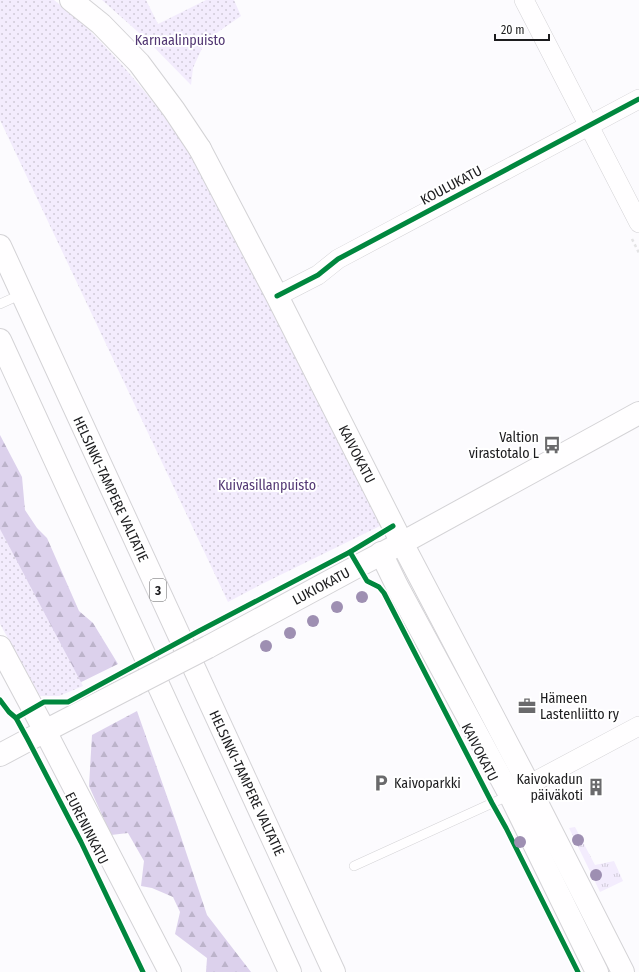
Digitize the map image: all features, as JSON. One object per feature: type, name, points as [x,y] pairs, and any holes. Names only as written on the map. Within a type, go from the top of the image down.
[{"type":"main road","name":"KAIVOKATU","points":[[71,0],[101,24],[139,63],[174,110],[200,149],[277,296],[402,543],[529,785],[623,972]]},
{"type":"main road","name":"HELSINKI-TAMPERE VALTATIE","points":[[0,246],[334,972]]},
{"type":"main road","points":[[0,340],[290,972]]},
{"type":"main road","name":"LUKIOKATU","points":[[0,755],[208,647],[639,413]]},
{"type":"main road","name":"KAIVOKATU","points":[[381,553],[510,795],[597,972]]},
{"type":"main road","name":"EURENINKATU","points":[[0,647],[170,972]]},
{"type":"street","points":[[524,0],[639,223]]},
{"type":"street","name":"KOULUKATU","points":[[277,296],[318,275],[338,259],[639,99]]},
{"type":"street","points":[[510,795],[639,726]]},
{"type":"lane","points":[[0,304],[22,294]]},
{"type":"lane","points":[[354,866],[510,795]]},
{"type":"green space","name":"Kuivasillanpuisto","points":[[0,0],[54,0],[82,23],[106,47],[173,128],[197,163],[382,525],[228,602],[0,120]]},
{"type":"green space","name":"Karnaalinpuisto","points":[[102,0],[146,0],[158,24],[206,0],[234,0],[241,16],[218,32],[203,46],[193,68],[191,85],[146,39]]},
{"type":"green space","points":[[0,435],[22,477],[25,510],[37,528],[47,538],[79,611],[93,623],[118,664],[65,690],[0,605]]},
{"type":"green space","points":[[0,529],[83,686],[59,696],[40,696],[0,624]]},
{"type":"green space","points":[[137,711],[207,915],[251,972],[206,972],[207,958],[175,934],[180,912],[173,897],[152,888],[141,886],[144,861],[128,833],[111,835],[89,786],[92,735]]},
{"type":"green space","points":[[575,827],[595,865],[614,861],[623,881],[600,892],[569,828]]},
{"type":"cycle path","points":[[277,296],[318,275],[338,259],[639,99]]},
{"type":"cycle path","points":[[16,718],[44,702],[68,702],[350,552],[393,526]]},
{"type":"cycle path","points":[[350,552],[367,581],[379,587],[384,593],[506,828],[578,972]]},
{"type":"cycle path","points":[[0,700],[9,712],[16,718],[28,740],[81,842],[143,972]]},
{"type":"place","name":"Valtion virastotalo L","points":[[552,445]]},
{"type":"place","name":"Hämeen Lastenliitto ry","points":[[527,706]]},
{"type":"place","name":"Kaivoparkki","points":[[381,783]]},
{"type":"place","name":"Kaivokadun päiväkoti","points":[[596,787]]}]
